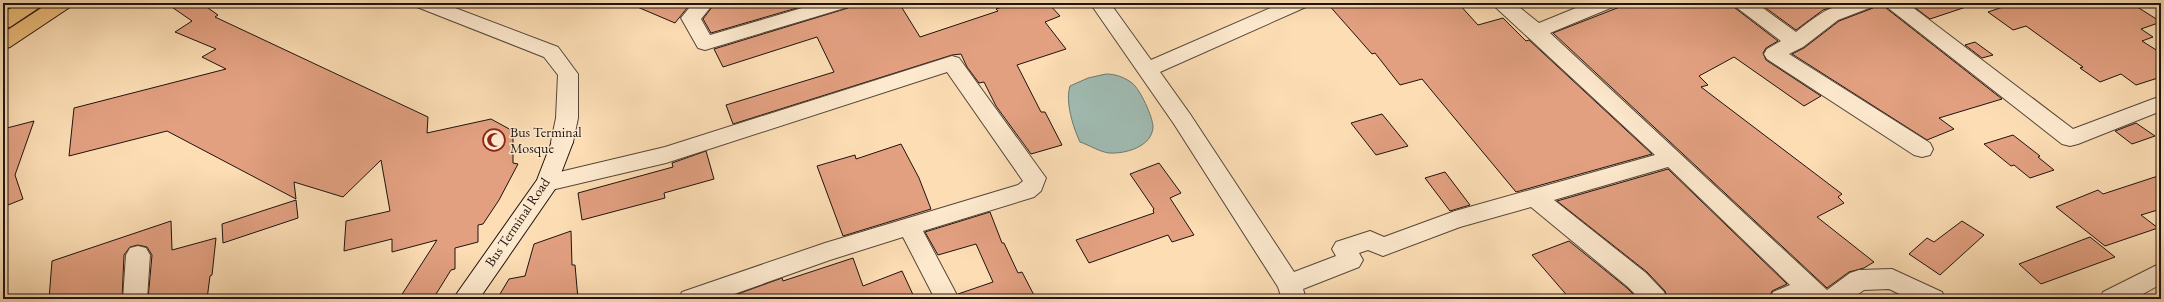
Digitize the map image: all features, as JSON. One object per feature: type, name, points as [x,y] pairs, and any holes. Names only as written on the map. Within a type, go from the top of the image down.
[{"type":"highway","points":[[3,22],[33,3]]},
{"type":"highway","points":[[3,42],[63,3]]},
{"type":"street","name":"Bus Terminal Road","points":[[424,3],[551,52],[568,74],[566,118],[562,142],[546,183],[465,299]]},
{"type":"street","points":[[704,3],[691,18],[705,43],[841,3]]},
{"type":"street","points":[[1100,3],[1182,119],[1291,291],[1351,260],[1344,249],[1370,240],[1382,247],[1456,220],[1672,158]]},
{"type":"street","points":[[1147,70],[1299,3]]},
{"type":"street","points":[[1501,3],[1520,15],[1538,31],[1571,65],[1629,116],[1815,294]]},
{"type":"street","points":[[1538,31],[1606,3]]},
{"type":"street","points":[[1743,3],[1796,42]]},
{"type":"street","points":[[1865,3],[1831,15],[1796,42],[1774,54],[1922,149]]},
{"type":"street","points":[[1894,3],[2070,138],[2161,103]]},
{"type":"street","points":[[546,183],[674,153],[952,63],[1035,178],[1033,185],[1026,191],[825,252],[691,299]]},
{"type":"street","points":[[1534,197],[1637,280],[1655,299]]},
{"type":"street","points":[[909,227],[947,299]]},
{"type":"street","points":[[135,299],[138,255]]},
{"type":"street","points":[[2126,296],[2161,273]]},
{"type":"street","points":[[1833,299],[1858,280],[1892,279],[1933,299]]},
{"type":"street","points":[[1782,299],[1815,294]]},
{"type":"water","points":[[1106,74],[1119,76],[1132,83],[1142,97],[1151,117],[1153,127],[1151,134],[1148,140],[1137,148],[1122,152],[1109,153],[1080,142],[1072,122],[1069,107],[1068,99],[1070,86],[1088,78]]},
{"type":"building","points":[[166,3],[201,3],[218,15],[215,17],[428,117],[427,133],[491,119],[513,131],[513,163],[518,164],[499,200],[483,224],[478,225],[478,242],[455,248],[455,269],[451,270],[433,299],[399,299],[437,240],[392,252],[392,239],[344,251],[346,221],[390,211],[381,160],[343,197],[294,182],[296,199],[167,131],[69,156],[74,108],[226,69],[202,57],[216,49],[175,32],[192,21]]},
{"type":"building","points":[[628,3],[691,3],[675,23]]},
{"type":"building","points":[[715,3],[814,3],[711,33],[703,19]]},
{"type":"building","points":[[852,3],[899,3],[920,37],[998,11],[996,9],[1013,3],[1048,3],[1060,16],[1045,22],[1066,49],[1017,65],[1041,112],[1045,112],[1062,145],[1031,154],[996,106],[984,82],[979,83],[967,67],[961,54],[952,55],[733,124],[726,105],[834,72],[817,37],[723,67],[714,49],[848,8]]},
{"type":"building","points":[[1327,3],[1458,3],[1478,25],[1503,18],[1526,41],[1529,40],[1652,154],[1516,192],[1422,79],[1400,85],[1375,53],[1372,54]]},
{"type":"building","points":[[1630,3],[1732,3],[1735,8],[1778,41],[1766,48],[1763,53],[1766,60],[1821,96],[1804,106],[1734,57],[1699,76],[1708,85],[1701,87],[1842,194],[1838,197],[1844,203],[1817,217],[1874,262],[1864,268],[1849,272],[1827,288],[1553,33]]},
{"type":"building","points":[[1759,3],[1846,3],[1823,10],[1796,30]]},
{"type":"building","points":[[1876,3],[1883,3],[1886,8],[2002,99],[1939,118],[1954,129],[1927,140],[1792,54],[1804,48],[1839,21],[1873,8]]},
{"type":"building","points":[[1909,3],[1966,3],[1966,7],[1930,19]]},
{"type":"building","points":[[2015,3],[2131,3],[2161,22],[2141,29],[2153,37],[2142,41],[2161,53],[2161,77],[2136,85],[2121,74],[2100,82],[2080,68],[2083,67],[2026,26],[2013,30],[1988,12]]},
{"type":"building","points":[[1975,42],[1993,55],[1982,58],[1965,45]]},
{"type":"building","points":[[1382,114],[1408,146],[1376,155],[1351,123]]},
{"type":"building","points":[[34,121],[15,175],[23,199],[3,207],[3,129]]},
{"type":"building","points":[[2136,123],[2155,136],[2132,144],[2115,131]]},
{"type":"building","points":[[2013,135],[2040,156],[2038,157],[2054,170],[2030,178],[2014,165],[2011,166],[1984,144]]},
{"type":"building","points":[[901,144],[919,178],[931,209],[843,236],[817,166],[855,155],[856,159]]},
{"type":"building","points":[[706,151],[714,179],[664,193],[665,198],[582,220],[578,193],[673,167],[672,163]]},
{"type":"building","points":[[1159,163],[1181,193],[1170,198],[1194,235],[1172,242],[1168,235],[1089,263],[1076,240],[1154,213],[1154,209],[1130,174]]},
{"type":"building","points":[[1668,169],[1787,284],[1772,291],[1769,299],[1668,299],[1665,291],[1647,272],[1557,201]]},
{"type":"building","points":[[1445,172],[1470,205],[1450,211],[1425,178]]},
{"type":"building","points":[[2161,175],[2161,209],[2141,215],[2158,228],[2105,246],[2056,207],[2098,190],[2103,194]]},
{"type":"building","points":[[296,200],[298,218],[223,243],[222,224]]},
{"type":"building","points":[[990,212],[1002,243],[1004,243],[1018,273],[1022,272],[1036,299],[960,299],[958,294],[993,282],[976,244],[938,255],[925,232]]},
{"type":"building","points":[[171,221],[172,250],[216,238],[212,275],[210,276],[207,299],[148,299],[152,255],[147,247],[138,245],[130,247],[124,255],[122,299],[49,299],[52,261]]},
{"type":"building","points":[[1962,221],[1984,235],[1940,275],[1909,254],[1927,238],[1934,242]]},
{"type":"building","points":[[571,231],[572,265],[575,265],[578,299],[497,299],[509,279],[525,276],[534,244]]},
{"type":"building","points":[[2090,237],[2115,257],[2041,284],[2019,264]]},
{"type":"building","points":[[1569,241],[1627,288],[1638,299],[1570,299],[1532,255]]},
{"type":"building","points":[[853,258],[863,286],[902,271],[915,299],[724,299],[782,278],[783,281]]},
{"type":"place","name":"Bus Terminal Mosque","points":[[494,140]]}]
